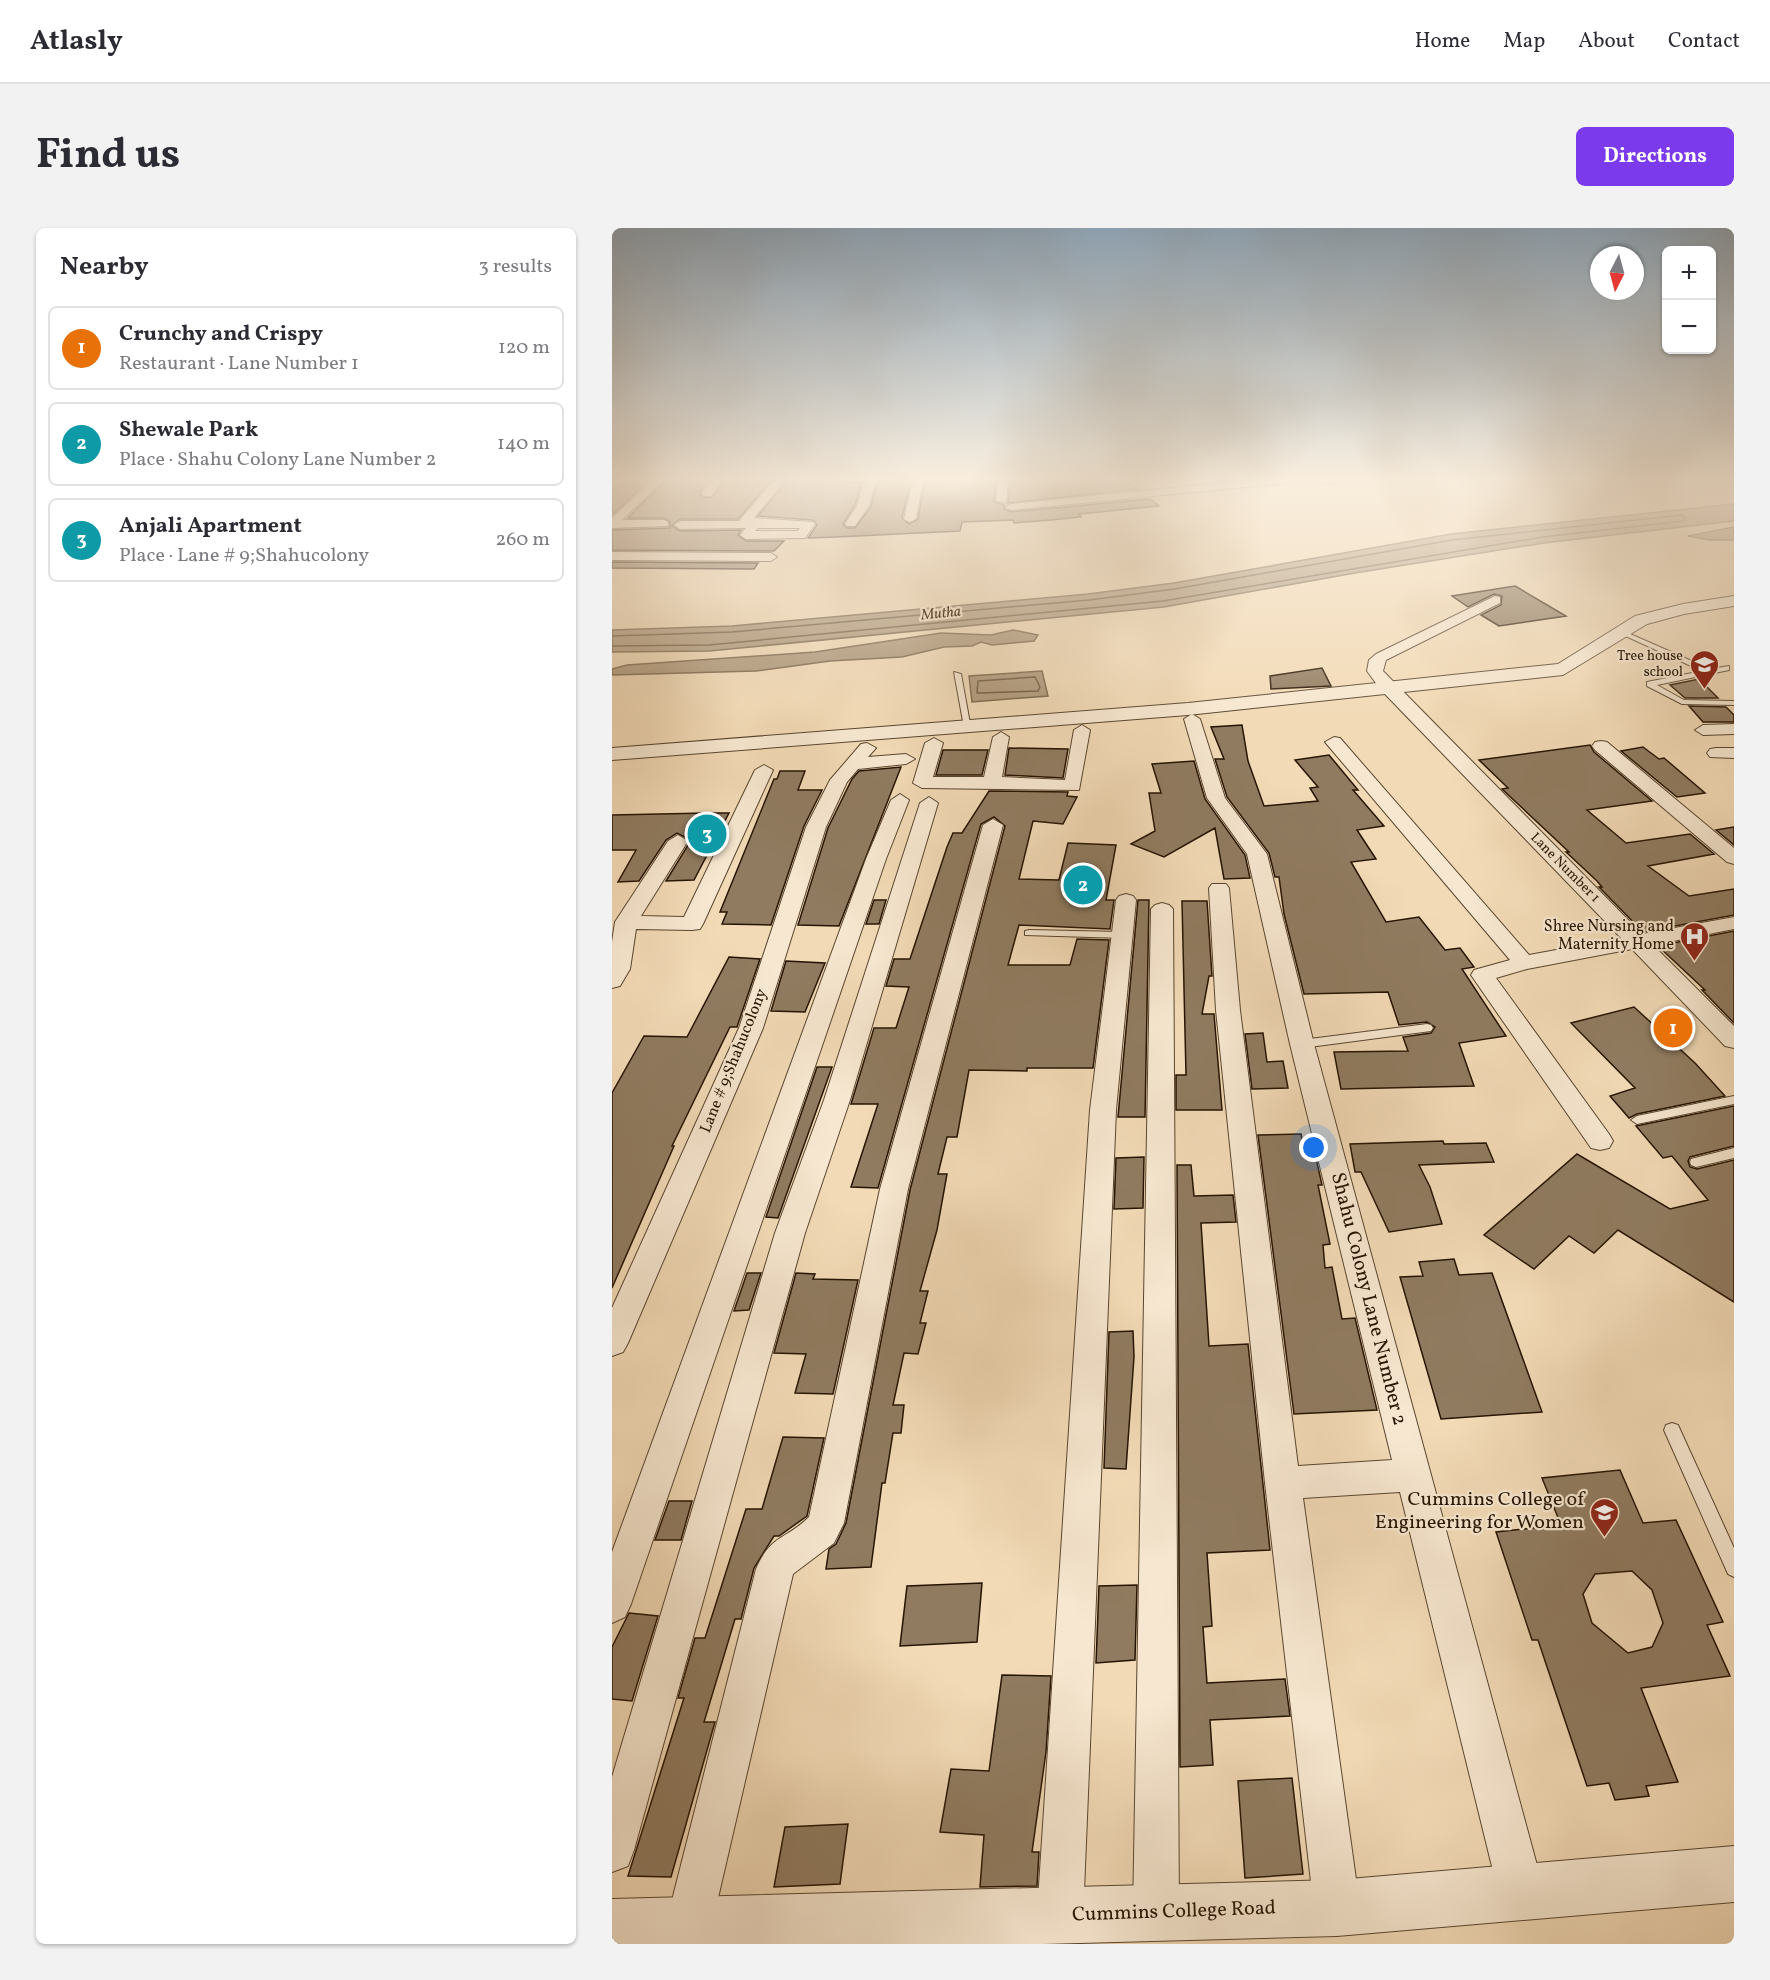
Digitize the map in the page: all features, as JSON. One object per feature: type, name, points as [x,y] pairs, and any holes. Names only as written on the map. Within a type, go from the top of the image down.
[{"type":"street","points":[[1392,692],[1376,671],[1377,660],[1495,600]]},
{"type":"street","points":[[860,756],[934,742],[1192,719],[1563,669],[1641,620],[1683,609],[1734,601]]},
{"type":"street","points":[[1626,652],[1662,628],[1699,617],[1734,612]]},
{"type":"street","points":[[612,754],[727,747],[1574,677],[1596,669]]},
{"type":"street","name":"Lane Number 1","points":[[1392,692],[1734,1040]]},
{"type":"street","name":"Shahu Colony Lane Number 2","points":[[1192,719],[1216,798],[1257,854],[1302,1044],[1521,1890]]},
{"type":"street","points":[[1703,730],[1734,729]]},
{"type":"street","points":[[934,742],[922,783],[992,782],[1073,786],[1082,730]]},
{"type":"street","points":[[992,782],[1001,737]]},
{"type":"street","points":[[1334,742],[1524,963]]},
{"type":"street","points":[[1601,746],[1734,858]]},
{"type":"street","points":[[1716,753],[1734,753]]},
{"type":"street","points":[[612,766],[860,756],[906,759]]},
{"type":"street","name":"Lane # 9;Shahucolony","points":[[612,1343],[751,1028],[816,827],[839,780],[860,756]]},
{"type":"street","points":[[626,922],[692,924],[764,770]]},
{"type":"street","points":[[612,1604],[876,859],[915,801],[837,1101],[790,1233],[612,1850]]},
{"type":"street","points":[[689,1924],[778,1560],[823,1530],[826,1523],[894,1189],[993,825]]},
{"type":"street","points":[[612,981],[619,969],[626,922],[678,841]]},
{"type":"street","points":[[1219,888],[1228,1010],[1283,1483],[1337,1908]]},
{"type":"street","points":[[1060,1916],[1103,1110],[1117,964],[1123,935],[1126,900]]},
{"type":"street","points":[[1156,1913],[1162,909]]},
{"type":"street","points":[[1600,1141],[1482,975],[1524,963],[1639,943],[1734,923]]},
{"type":"street","points":[[1283,1483],[1414,1475]]},
{"type":"street","name":"Cummins College Road","points":[[625,1932],[689,1924],[1337,1908],[1521,1890],[1734,1874]]},
{"type":"lane","points":[[1621,632],[1708,671]]},
{"type":"lane","points":[[1726,668],[1650,684],[1682,702],[1734,703]]},
{"type":"lane","points":[[957,674],[968,727]]},
{"type":"lane","points":[[1029,933],[1123,935]]},
{"type":"lane","points":[[1302,1044],[1426,1028]]},
{"type":"lane","points":[[1637,1120],[1734,1100]]},
{"type":"lane","points":[[1696,1162],[1734,1153]]},
{"type":"lane","points":[[1672,1430],[1734,1568]]},
{"type":"water","name":"Mutha","points":[[1304,560],[1436,560],[1164,607],[709,651],[612,652],[612,630],[732,626],[1088,594],[1174,583]]},
{"type":"water","points":[[1013,630],[1038,635],[1034,641],[992,645],[981,642],[972,646],[944,647],[902,657],[830,661],[756,671],[612,675],[612,669],[627,665],[815,652],[941,633],[991,635]]},
{"type":"water","points":[[1042,671],[1048,696],[972,702],[969,676]]},
{"type":"building","points":[[612,562],[758,563],[754,569],[612,568]]},
{"type":"building","points":[[1515,586],[1566,616],[1499,626],[1481,615],[1501,605],[1502,596],[1494,594],[1468,607],[1452,596]]},
{"type":"building","points":[[1322,668],[1331,686],[1271,689],[1270,676]]},
{"type":"building","points":[[1699,679],[1718,698],[1685,698],[1670,685]]},
{"type":"building","points":[[1689,706],[1726,707],[1734,715],[1734,722],[1703,722]]},
{"type":"building","points":[[1242,725],[1248,761],[1264,806],[1318,801],[1310,788],[1318,787],[1295,760],[1329,755],[1358,790],[1353,790],[1384,826],[1357,830],[1376,859],[1351,862],[1386,922],[1419,917],[1445,950],[1460,948],[1474,967],[1462,969],[1506,1036],[1459,1043],[1474,1086],[1341,1089],[1334,1052],[1408,1051],[1403,1037],[1431,1033],[1435,1027],[1427,1022],[1399,1025],[1388,992],[1304,994],[1284,914],[1279,877],[1275,877],[1269,853],[1227,797],[1215,759],[1224,759],[1211,727]]},
{"type":"building","points":[[1590,745],[1594,752],[1652,801],[1587,810],[1626,843],[1690,834],[1714,854],[1648,866],[1689,896],[1734,889],[1734,915],[1643,932],[1599,887],[1602,887],[1597,881],[1566,852],[1569,852],[1502,789],[1508,788],[1479,760]]},
{"type":"building","points":[[1643,747],[1659,759],[1664,758],[1705,793],[1677,797],[1621,751]]},
{"type":"building","points":[[1009,748],[1068,749],[1063,778],[1005,775]]},
{"type":"building","points":[[943,750],[988,750],[982,775],[936,775]]},
{"type":"building","points":[[1194,761],[1205,799],[1245,855],[1250,878],[1224,879],[1215,828],[1164,857],[1131,844],[1155,831],[1149,793],[1161,793],[1152,764]]},
{"type":"building","points":[[901,767],[839,926],[798,925],[828,828],[852,779],[859,771]]},
{"type":"building","points":[[780,771],[805,771],[798,790],[822,790],[804,826],[771,925],[722,924],[727,912],[720,912],[774,779],[777,779]]},
{"type":"building","points":[[989,791],[1068,792],[1067,796],[1077,797],[1063,824],[1033,821],[1019,879],[1059,880],[1068,843],[1116,845],[1106,900],[1114,900],[1110,929],[1019,925],[1008,965],[1070,965],[1077,939],[1109,940],[1093,1068],[1027,1068],[1027,1071],[969,1070],[957,1137],[947,1137],[938,1174],[947,1174],[937,1230],[920,1291],[928,1291],[920,1323],[926,1323],[918,1354],[904,1353],[893,1405],[904,1405],[901,1433],[893,1433],[885,1483],[882,1483],[871,1567],[826,1569],[829,1549],[836,1544],[846,1523],[910,1190],[1005,826],[994,817],[981,824],[878,1188],[851,1187],[878,1104],[851,1104],[874,1028],[896,1028],[909,987],[886,986],[894,959],[910,959],[953,833],[962,833]]},
{"type":"building","points":[[729,813],[694,880],[666,881],[690,842],[689,839],[677,833],[666,840],[639,881],[618,882],[636,850],[612,850],[612,815]]},
{"type":"building","points":[[1734,827],[1734,845],[1716,830]]},
{"type":"building","points":[[874,900],[886,900],[879,924],[866,924]]},
{"type":"building","points":[[1138,900],[1149,900],[1145,1117],[1118,1117]]},
{"type":"building","points":[[1182,901],[1207,901],[1212,976],[1209,976],[1202,1014],[1214,1014],[1222,1110],[1176,1110],[1176,1075],[1186,1075]]},
{"type":"building","points":[[1734,931],[1734,1023],[1702,990],[1705,990],[1658,946]]},
{"type":"building","points":[[729,957],[760,959],[737,1027],[730,1027],[672,1146],[674,1146],[612,1288],[612,1093],[644,1036],[687,1037]]},
{"type":"building","points":[[786,961],[825,963],[805,1012],[771,1011]]},
{"type":"building","points":[[1634,1007],[1695,1063],[1725,1096],[1637,1114],[1629,1118],[1610,1096],[1635,1088],[1571,1023]]},
{"type":"building","points":[[1263,1033],[1267,1062],[1283,1061],[1288,1088],[1252,1089],[1245,1034]]},
{"type":"building","points":[[817,1067],[832,1067],[778,1218],[766,1217]]},
{"type":"building","points":[[1734,1106],[1734,1146],[1690,1157],[1688,1161],[1690,1167],[1697,1169],[1734,1160],[1734,1302],[1618,1230],[1594,1253],[1569,1236],[1534,1269],[1484,1235],[1577,1154],[1670,1209],[1708,1200],[1672,1156],[1663,1158],[1636,1126]]},
{"type":"building","points":[[1301,1134],[1306,1159],[1316,1158],[1322,1185],[1318,1185],[1330,1244],[1323,1245],[1325,1268],[1332,1267],[1342,1319],[1355,1318],[1377,1410],[1294,1414],[1258,1135]]},
{"type":"building","points":[[1443,1141],[1444,1144],[1486,1143],[1494,1162],[1419,1165],[1430,1187],[1442,1224],[1389,1232],[1361,1172],[1355,1172],[1350,1144]]},
{"type":"building","points":[[1144,1157],[1143,1208],[1114,1209],[1116,1158]]},
{"type":"building","points":[[1177,1165],[1191,1165],[1194,1196],[1233,1195],[1236,1222],[1201,1223],[1209,1346],[1248,1344],[1270,1550],[1207,1553],[1212,1626],[1203,1627],[1207,1683],[1285,1679],[1290,1716],[1210,1720],[1213,1765],[1180,1767]]},
{"type":"building","points":[[1454,1259],[1459,1275],[1492,1273],[1542,1412],[1441,1419],[1400,1277],[1423,1276],[1419,1262]]},
{"type":"building","points":[[747,1273],[761,1273],[749,1310],[734,1311]]},
{"type":"building","points":[[796,1273],[815,1274],[813,1279],[858,1280],[833,1394],[795,1393],[806,1354],[774,1353]]},
{"type":"building","points":[[1133,1331],[1134,1357],[1126,1469],[1104,1468],[1109,1332]]},
{"type":"building","points":[[783,1437],[824,1438],[807,1516],[779,1536],[774,1536],[754,1568],[741,1619],[735,1619],[704,1722],[715,1722],[671,1877],[628,1876],[684,1698],[678,1698],[695,1638],[705,1638],[746,1509],[762,1509]]},
{"type":"building","points":[[1620,1470],[1643,1523],[1676,1520],[1723,1622],[1707,1625],[1730,1676],[1641,1688],[1678,1782],[1646,1786],[1649,1796],[1615,1800],[1609,1783],[1587,1786],[1538,1640],[1532,1640],[1496,1532],[1561,1525],[1542,1478]],"holes":[[[1632,1571],[1652,1590],[1663,1623],[1652,1647],[1628,1653],[1592,1623],[1583,1594],[1595,1574]]]},
{"type":"building","points":[[669,1501],[692,1501],[681,1540],[655,1540]]},
{"type":"building","points":[[982,1583],[977,1642],[900,1646],[907,1586]]},
{"type":"building","points":[[1137,1585],[1135,1660],[1096,1663],[1099,1586]]},
{"type":"building","points":[[629,1613],[658,1616],[632,1701],[612,1699],[612,1647]]},
{"type":"building","points":[[1002,1675],[1051,1676],[1046,1752],[1032,1852],[1039,1852],[1037,1886],[980,1887],[984,1835],[940,1832],[951,1769],[989,1771]]},
{"type":"building","points":[[1292,1778],[1303,1874],[1245,1878],[1238,1781]]},
{"type":"building","points":[[848,1824],[840,1884],[774,1887],[785,1827]]},
{"type":"place","name":"Tree house school","points":[[1704,690]]},
{"type":"place","name":"Anjali Apartment","points":[[707,834]]},
{"type":"place","name":"Shewale Park","points":[[1083,885]]},
{"type":"place","name":"Shree Nursing and Maternity Home","points":[[1695,962]]},
{"type":"place","name":"Crunchy and Crispy","points":[[1673,1028]]},
{"type":"place","name":"Cummins College of Engineering for Women","points":[[1605,1538]]}]
